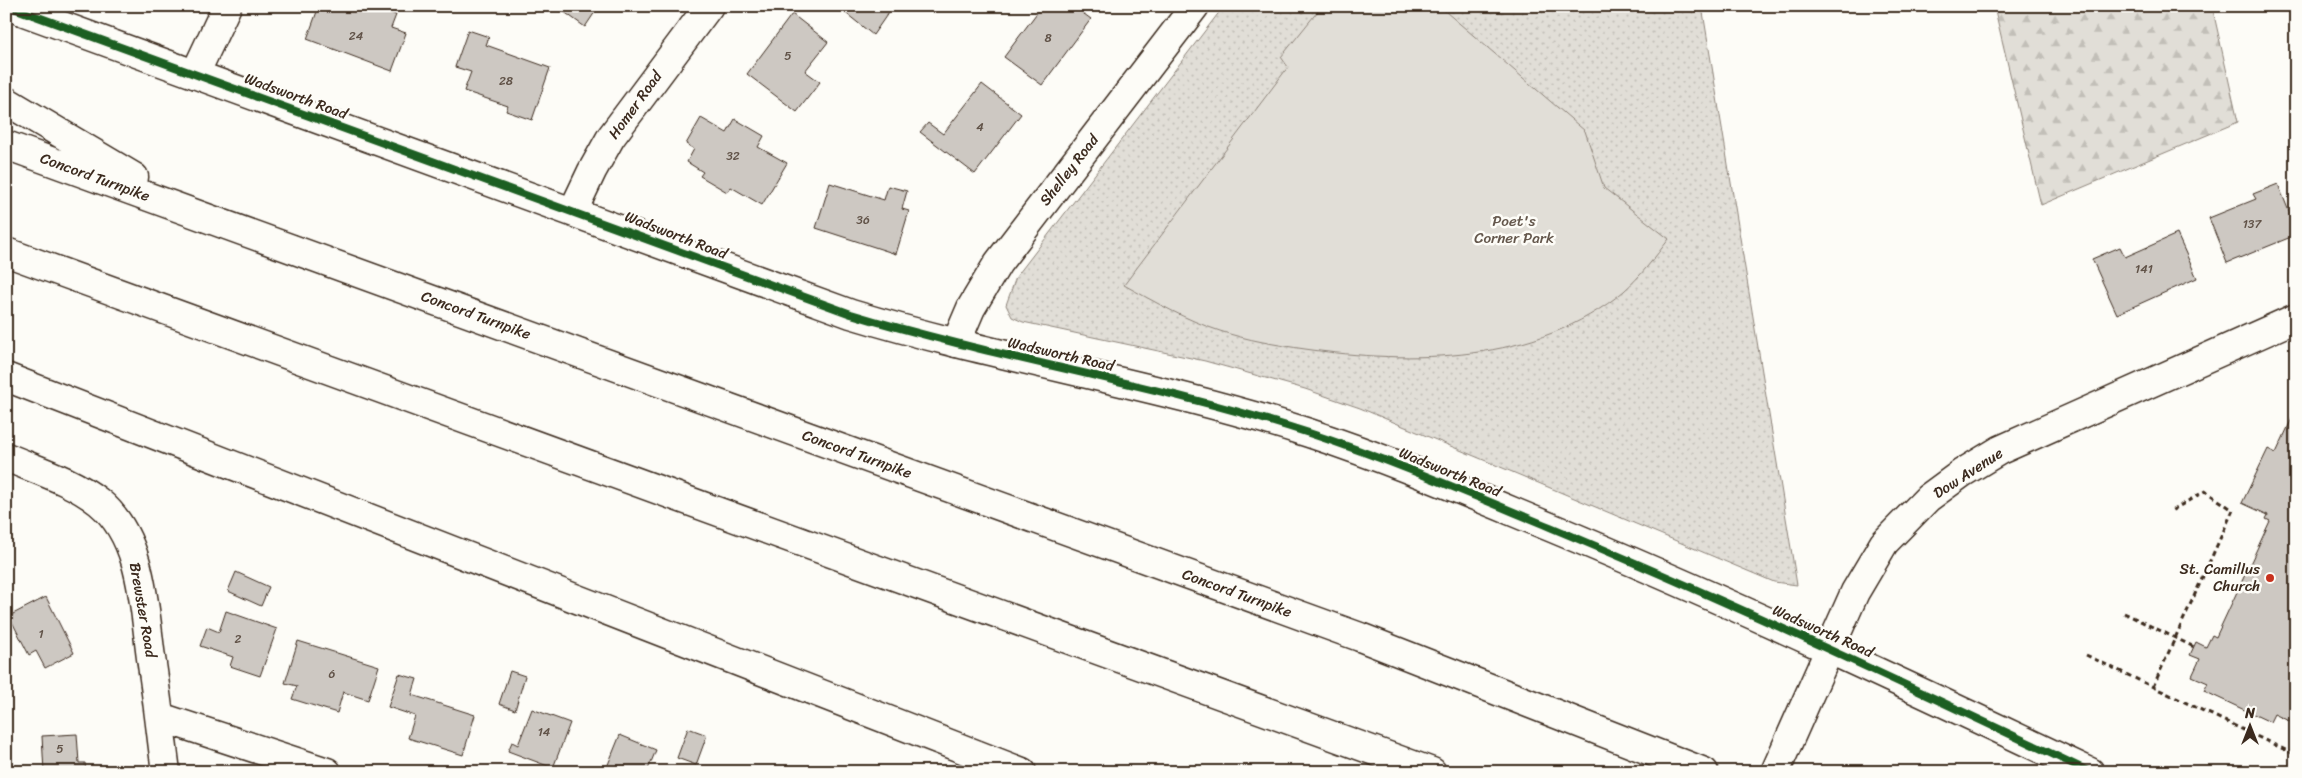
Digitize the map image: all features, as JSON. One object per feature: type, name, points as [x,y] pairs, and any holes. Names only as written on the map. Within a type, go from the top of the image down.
[{"type":"main road","name":"Wadsworth Road","points":[[8,6],[837,309],[956,343],[1197,400],[1342,444],[1403,467],[1609,552],[1830,648],[2090,772]]},
{"type":"main road","points":[[195,74],[227,6]]},
{"type":"main road","name":"Homer Road","points":[[573,211],[611,137],[710,6]]},
{"type":"main road","name":"Shelley Road","points":[[956,343],[971,308],[998,263],[1195,6]]},
{"type":"main road","points":[[6,100],[109,163],[213,219]]},
{"type":"main road","name":"Concord Turnpike","points":[[6,145],[1342,631],[1707,771]]},
{"type":"main road","points":[[6,252],[1432,772]]},
{"type":"main road","name":"Dow Avenue","points":[[1775,772],[1855,592],[1884,543],[1912,514],[1945,485],[2000,450],[2296,318]]},
{"type":"main road","points":[[6,377],[1022,772]]},
{"type":"main road","name":"Brewster Road","points":[[6,457],[60,481],[99,502],[109,511],[125,536],[141,585],[166,772]]},
{"type":"main road","points":[[160,717],[327,772]]},
{"type":"path","points":[[2154,687],[2234,510],[2205,491],[2171,511]]},
{"type":"path","points":[[2124,613],[2194,647]]},
{"type":"path","points":[[2086,655],[2296,755]]},
{"type":"green space","name":"Poet's Corner Park","points":[[1224,6],[1702,6],[1797,585],[1774,582],[1360,408],[1305,389],[1205,361],[1023,322],[1012,317],[1006,305],[1016,277]]},
{"type":"green space","points":[[1322,6],[1439,6],[1585,131],[1604,188],[1669,239],[1648,266],[1624,291],[1590,315],[1552,333],[1513,345],[1472,353],[1387,357],[1346,354],[1262,342],[1207,327],[1124,285],[1288,67],[1281,57]]},
{"type":"green space","points":[[1994,6],[2212,6],[2238,122],[2041,205]]},
{"type":"building","points":[[319,6],[373,6],[396,15],[391,28],[406,33],[392,71],[307,39]]},
{"type":"building","points":[[556,6],[599,6],[585,27]]},
{"type":"building","points":[[837,6],[893,6],[873,35]]},
{"type":"building","points":[[1042,6],[1073,6],[1091,19],[1042,85],[1004,57]]},
{"type":"building","points":[[2290,6],[2296,6],[2296,12],[2293,14]]},
{"type":"building","points":[[792,14],[828,42],[805,71],[820,82],[797,112],[747,74]]},
{"type":"building","points":[[468,30],[489,37],[486,45],[550,68],[532,120],[506,111],[508,106],[464,91],[471,72],[455,67]]},
{"type":"building","points":[[982,84],[1021,114],[975,174],[920,132],[928,123],[943,134]]},
{"type":"building","points":[[701,118],[727,133],[735,119],[764,136],[758,147],[787,163],[762,205],[731,187],[727,192],[700,176],[703,172],[687,162],[694,149],[686,144]]},
{"type":"building","points":[[830,183],[884,200],[888,186],[907,191],[902,209],[909,211],[896,254],[816,228]]},
{"type":"building","points":[[2278,184],[2296,229],[2296,235],[2227,263],[2209,218],[2256,199],[2253,194]]},
{"type":"building","points":[[2177,234],[2197,278],[2117,314],[2092,259],[2120,247],[2125,257]]},
{"type":"building","name":"St. Camillus Church","points":[[2295,412],[2296,712],[2291,722],[2274,714],[2270,722],[2204,691],[2208,683],[2192,676],[2200,659],[2190,655],[2196,642],[2206,647],[2212,635],[2216,637],[2270,521],[2266,519],[2268,515],[2242,503],[2268,449],[2276,453]]},
{"type":"building","points":[[236,572],[269,587],[261,606],[228,591]]},
{"type":"building","points":[[46,597],[74,653],[45,668],[36,651],[29,655],[9,616]]},
{"type":"building","points":[[226,611],[277,629],[260,676],[230,666],[233,657],[200,646],[207,627],[219,632]]},
{"type":"building","points":[[298,641],[379,666],[368,700],[343,692],[337,713],[292,699],[297,686],[285,683]]},
{"type":"building","points":[[510,671],[525,676],[515,710],[499,704]]},
{"type":"building","points":[[399,674],[417,679],[412,695],[475,715],[463,755],[408,738],[415,716],[388,707]]},
{"type":"building","points":[[532,709],[570,723],[553,768],[508,751],[512,742],[518,745]]},
{"type":"building","points":[[688,728],[707,735],[696,765],[677,758]]},
{"type":"building","points":[[77,734],[79,763],[85,763],[86,772],[44,772],[42,736]]},
{"type":"building","points":[[620,735],[656,750],[647,772],[605,772]]},
{"type":"cycle path","points":[[8,6],[851,314],[965,345],[1195,400],[1309,433],[1370,454],[1490,502],[1686,585],[1889,677],[2090,772]]},
{"type":"place","name":"St. Camillus Church","points":[[2270,578]]}]
